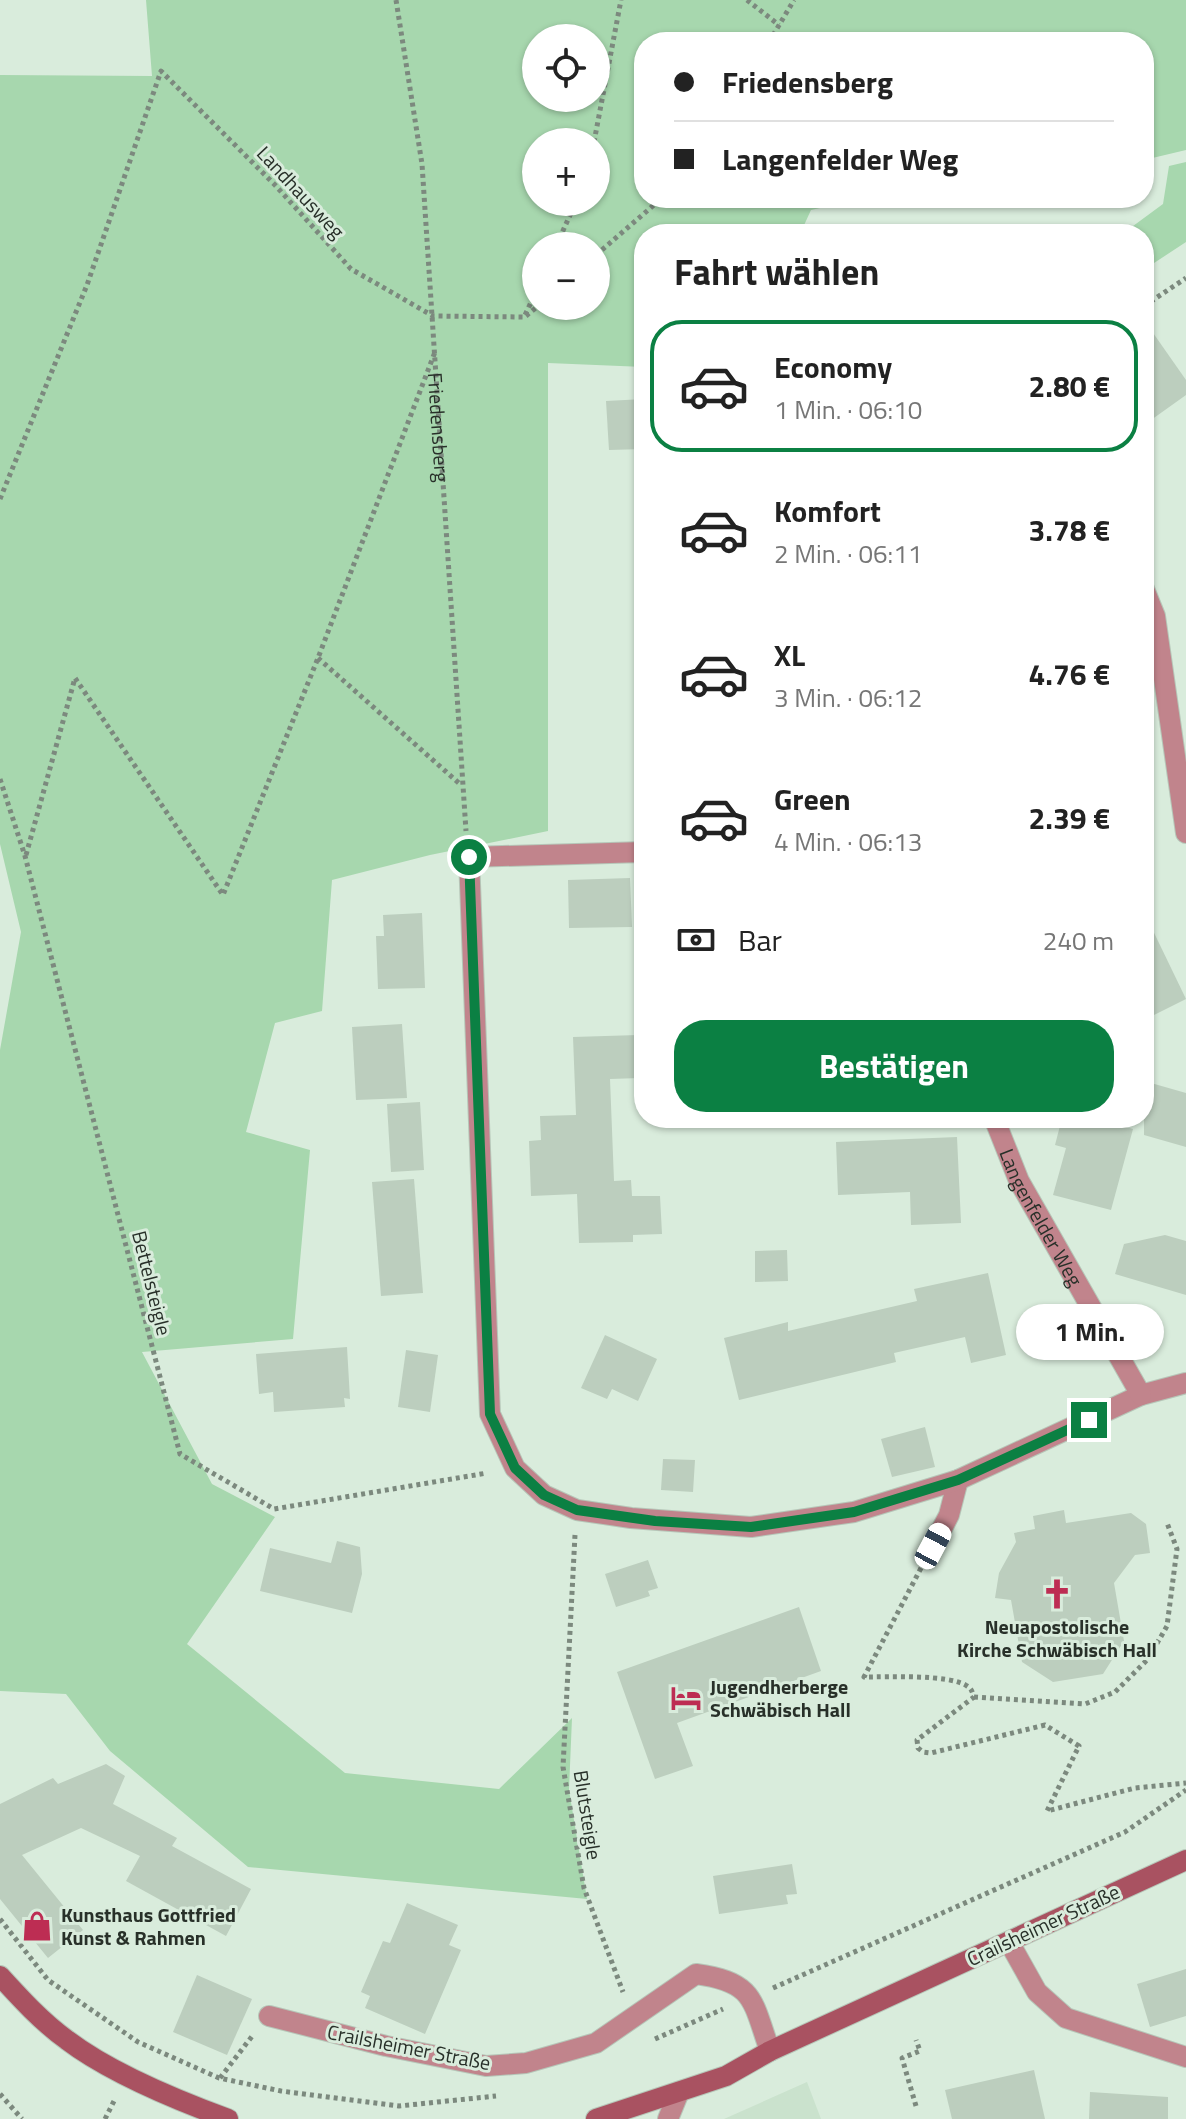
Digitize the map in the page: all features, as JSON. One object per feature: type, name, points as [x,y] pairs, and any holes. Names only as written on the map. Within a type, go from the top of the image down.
[{"type":"main road","name":"Crailsheimer Straße","points":[[596,2119],[726,2076],[770,2051],[1186,1860]]},
{"type":"main road","points":[[0,1976],[31,2010],[68,2042],[128,2075],[228,2119]]},
{"type":"street","points":[[1154,614],[1186,833]]},
{"type":"street","points":[[634,852],[469,857],[490,1414],[515,1468],[544,1495],[577,1510],[631,1518],[751,1527],[854,1512],[958,1480],[1141,1395],[1186,1383]]},
{"type":"street","name":"Langenfelder Weg","points":[[998,1128],[1019,1181],[1141,1395]]},
{"type":"street","points":[[933,1546],[949,1515],[958,1480]]},
{"type":"street","points":[[1009,1942],[1037,1992],[1066,2018],[1186,2057]]},
{"type":"street","name":"Crailsheimer Straße","points":[[269,2016],[386,2046],[486,2066],[526,2063],[596,2043],[696,1974],[726,1978],[751,1997]]},
{"type":"street","points":[[751,1997],[770,2051]]},
{"type":"street","points":[[668,2119],[679,2092]]},
{"type":"path","name":"Friedensberg","points":[[396,0],[422,164],[469,857]]},
{"type":"path","points":[[597,128],[621,0]]},
{"type":"path","points":[[747,0],[779,25]]},
{"type":"path","points":[[775,32],[794,0]]},
{"type":"path","name":"Landhausweg","points":[[0,499],[87,285],[161,71],[275,185],[351,269],[433,316]]},
{"type":"path","points":[[610,243],[650,208]]},
{"type":"path","points":[[1154,299],[1186,278]]},
{"type":"path","points":[[433,316],[522,317]]},
{"type":"path","points":[[25,856],[75,678],[223,895],[435,352]]},
{"type":"path","points":[[318,658],[462,786]]},
{"type":"path","name":"Bettelsteigle","points":[[0,779],[25,856],[180,1454],[274,1509],[515,1468]]},
{"type":"path","name":"Blutsteigle","points":[[577,1510],[563,1767],[584,1888],[634,2019]]},
{"type":"path","points":[[1167,1523],[1177,1549],[1167,1626],[1148,1659],[1115,1692],[1085,1704],[974,1697],[917,1740],[918,1748],[931,1753],[1045,1725],[1079,1746],[1047,1811],[1135,1788],[1186,1783]]},
{"type":"path","points":[[933,1546],[864,1677],[920,1677],[953,1681],[967,1685],[974,1697]]},
{"type":"path","points":[[652,2040],[1125,1832],[1186,1790]]},
{"type":"path","points":[[0,1919],[48,1980],[138,2042],[219,2078],[281,2091],[399,2106],[505,2093]]},
{"type":"path","points":[[219,2078],[269,2016]]},
{"type":"path","points":[[916,2040],[920,2051],[902,2058],[916,2106]]},
{"type":"path","points":[[0,2094],[22,2119]]},
{"type":"shaded area","points":[[807,2082],[821,2119],[724,2119]]},
{"type":"green space","points":[[146,0],[1186,0],[1186,150],[1154,158],[1154,32],[634,32],[634,208],[820,208],[811,210],[805,224],[634,224],[634,367],[548,363],[548,831],[430,855],[332,880],[322,1011],[275,1023],[246,1132],[310,1150],[293,1339],[142,1352],[212,1484],[275,1517],[187,1644],[345,1773],[499,1789],[572,1718],[569,1790],[587,1899],[248,1867],[110,1751],[66,1694],[0,1691],[0,1050],[21,932],[0,844],[0,75],[152,76]]},
{"type":"green space","points":[[1186,162],[1186,242],[1154,263],[1154,224],[1136,224],[1163,204],[1169,166]]},
{"type":"building","points":[[1154,334],[1186,380],[1186,395],[1154,418]]},
{"type":"building","points":[[634,400],[634,449],[609,450],[606,401]]},
{"type":"building","points":[[630,878],[632,927],[569,928],[568,880]]},
{"type":"building","points":[[422,913],[425,988],[378,989],[376,936],[384,936],[383,915]]},
{"type":"building","points":[[1154,933],[1186,999],[1154,1015]]},
{"type":"building","points":[[402,1024],[407,1098],[356,1100],[352,1027]]},
{"type":"building","points":[[634,1035],[634,1078],[610,1079],[614,1181],[631,1180],[632,1196],[660,1196],[662,1234],[633,1235],[633,1242],[579,1243],[577,1194],[531,1196],[529,1141],[541,1140],[540,1116],[576,1115],[573,1037]]},
{"type":"building","points":[[1154,1084],[1186,1093],[1186,1147],[1144,1135],[1144,1128],[1154,1128]]},
{"type":"building","points":[[420,1102],[424,1170],[391,1172],[387,1104]]},
{"type":"building","points":[[1059,1128],[1133,1129],[1111,1210],[1053,1195],[1066,1148],[1055,1145]]},
{"type":"building","points":[[957,1137],[961,1223],[911,1225],[910,1192],[838,1195],[836,1142]]},
{"type":"building","points":[[414,1179],[423,1293],[381,1296],[372,1182]]},
{"type":"building","points":[[1165,1235],[1186,1241],[1186,1295],[1115,1274],[1124,1244]]},
{"type":"building","points":[[787,1250],[788,1281],[755,1282],[755,1251]]},
{"type":"building","points":[[988,1273],[1006,1355],[971,1363],[965,1337],[894,1353],[896,1362],[739,1400],[724,1338],[788,1322],[788,1331],[917,1301],[914,1289]]},
{"type":"building","points":[[605,1335],[657,1359],[638,1401],[612,1389],[607,1399],[581,1388]]},
{"type":"building","points":[[347,1347],[350,1399],[344,1398],[345,1407],[274,1412],[273,1392],[259,1394],[256,1354]]},
{"type":"building","points":[[406,1350],[438,1355],[430,1412],[398,1407]]},
{"type":"building","points":[[925,1427],[935,1467],[892,1477],[881,1439]]},
{"type":"building","points":[[663,1459],[695,1460],[693,1492],[661,1490]]},
{"type":"building","name":"Neuapostolische Kirche Schwäbisch Hall","points":[[1064,1510],[1066,1523],[1131,1513],[1146,1524],[1150,1553],[1135,1555],[1114,1583],[1124,1641],[1103,1674],[1053,1682],[1022,1662],[1011,1600],[995,1598],[999,1573],[1016,1542],[1014,1533],[1035,1529],[1033,1516]]},
{"type":"building","points":[[337,1541],[360,1547],[362,1574],[352,1613],[260,1591],[270,1548],[331,1563]]},
{"type":"building","points":[[648,1560],[658,1588],[648,1591],[650,1596],[616,1607],[605,1574]]},
{"type":"building","name":"Jugendherberge Schwäbisch Hall","points":[[799,1607],[821,1671],[677,1723],[693,1766],[655,1779],[617,1672]]},
{"type":"building","points":[[106,1764],[125,1776],[113,1804],[177,1838],[172,1846],[251,1889],[226,1936],[126,1881],[140,1856],[81,1828],[22,1855],[83,1930],[48,1958],[0,1899],[0,1804],[53,1778],[58,1784]]},
{"type":"building","points":[[792,1864],[797,1894],[786,1895],[788,1904],[719,1914],[713,1876]]},
{"type":"building","points":[[407,1903],[458,1925],[449,1945],[461,1950],[425,2034],[365,2008],[370,1996],[361,1992],[383,1941],[390,1943]]},
{"type":"building","points":[[1186,1969],[1186,2016],[1150,2027],[1137,1984]]},
{"type":"building","points":[[197,1975],[252,1999],[227,2055],[173,2032]]},
{"type":"building","points":[[1034,2070],[1045,2119],[952,2119],[945,2090]]},
{"type":"building","points":[[1090,2092],[1168,2097],[1168,2119],[1089,2119]]},
{"type":"place","name":"Neuapostolische Kirche Schwäbisch Hall","points":[[1057,1594]]},
{"type":"place","name":"Jugendherberge Schwäbisch Hall","points":[[686,1698]]},
{"type":"place","name":"Kunsthaus Gottfried Kunst & Rahmen","points":[[37,1926]]},
{"type":"route","points":[[469,857],[490,1414],[515,1468],[544,1495],[577,1510],[631,1518],[751,1527],[854,1512],[958,1480],[1089,1420]]}]
